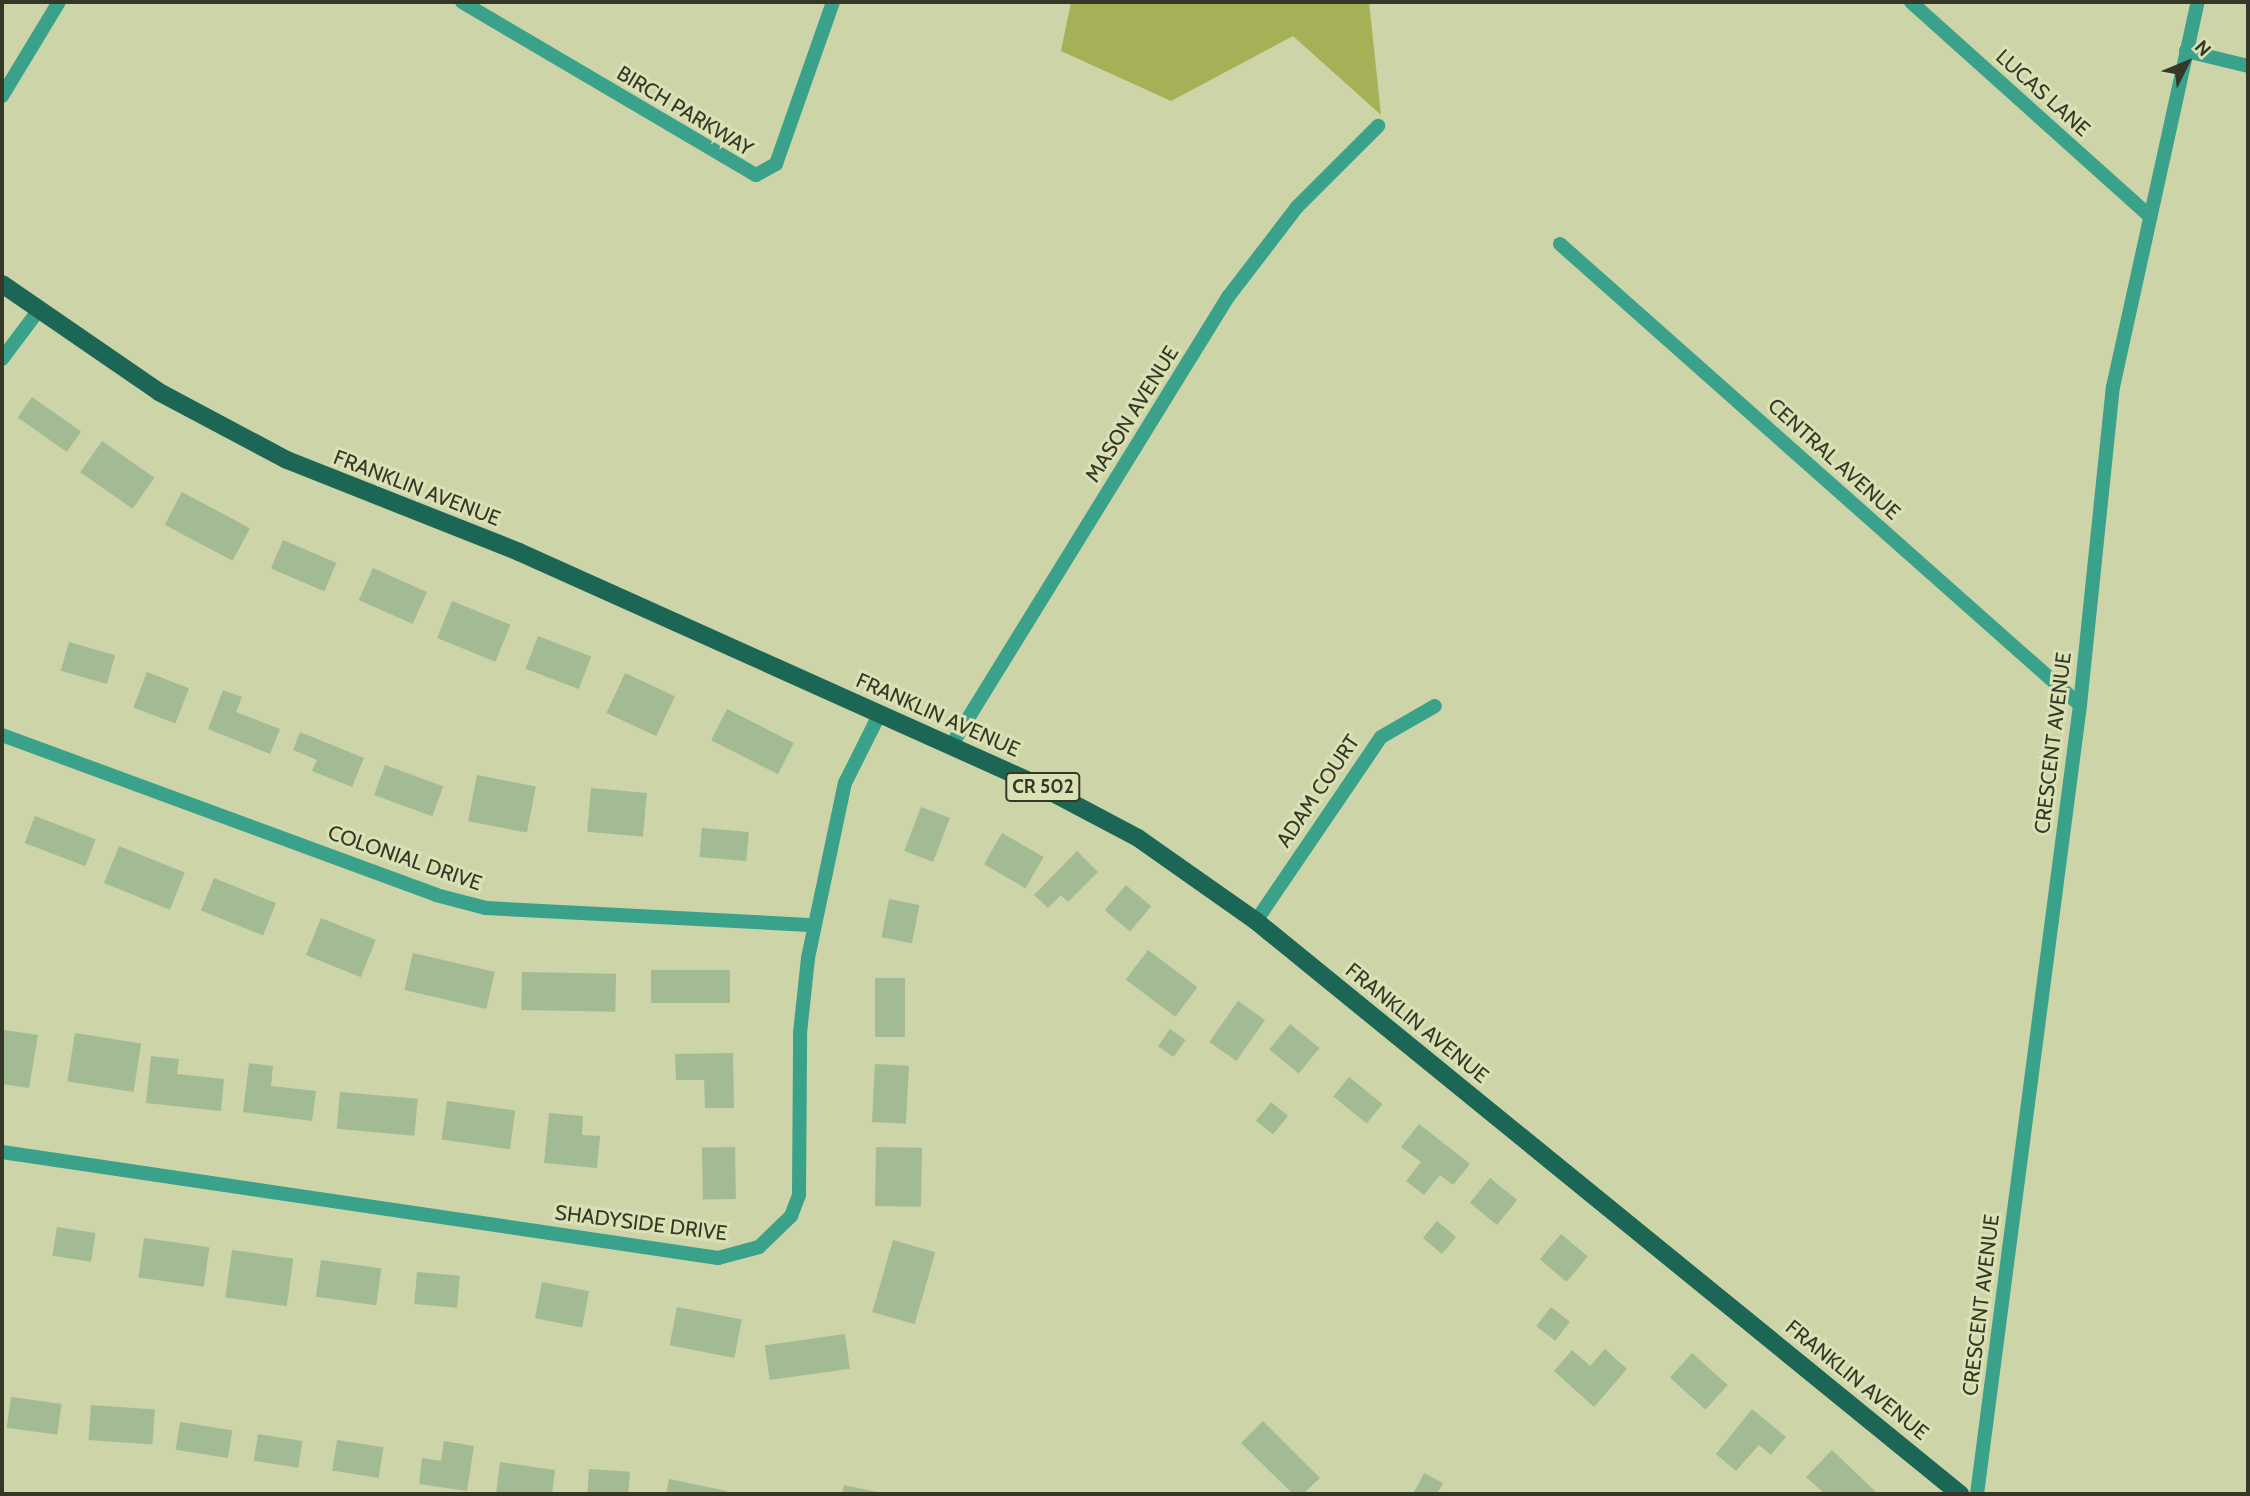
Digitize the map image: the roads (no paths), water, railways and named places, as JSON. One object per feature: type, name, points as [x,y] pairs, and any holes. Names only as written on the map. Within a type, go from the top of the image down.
[{"type":"main road","name":"FRANKLIN AVENUE","points":[[2,284],[159,392],[287,460],[519,552],[880,713],[1138,838],[1256,921],[1960,1494]]},
{"type":"street","points":[[2,96],[59,2]]},
{"type":"street","name":"BIRCH PARKWAY","points":[[461,2],[756,175],[776,164],[832,2]]},
{"type":"street","name":"LUCAS LANE","points":[[1911,2],[2148,215]]},
{"type":"street","name":"CRESCENT AVENUE","points":[[1977,1494],[2080,705],[2113,387],[2148,215],[2198,2]]},
{"type":"street","points":[[2186,51],[2248,66]]},
{"type":"street","name":"MASON AVENUE","points":[[951,746],[1228,298],[1297,207],[1378,125]]},
{"type":"street","name":"CENTRAL AVENUE","points":[[1560,244],[2080,705]]},
{"type":"street","points":[[2,359],[38,311]]},
{"type":"street","name":"ADAM COURT","points":[[1256,921],[1381,737],[1435,706]]},
{"type":"street","name":"SHADYSIDE DRIVE","points":[[2,1152],[718,1258],[740,1255],[777,1234],[799,1195],[800,1033],[814,925],[845,783],[880,713]]},
{"type":"street","name":"COLONIAL DRIVE","points":[[2,735],[436,895],[486,908],[814,925]]}]
